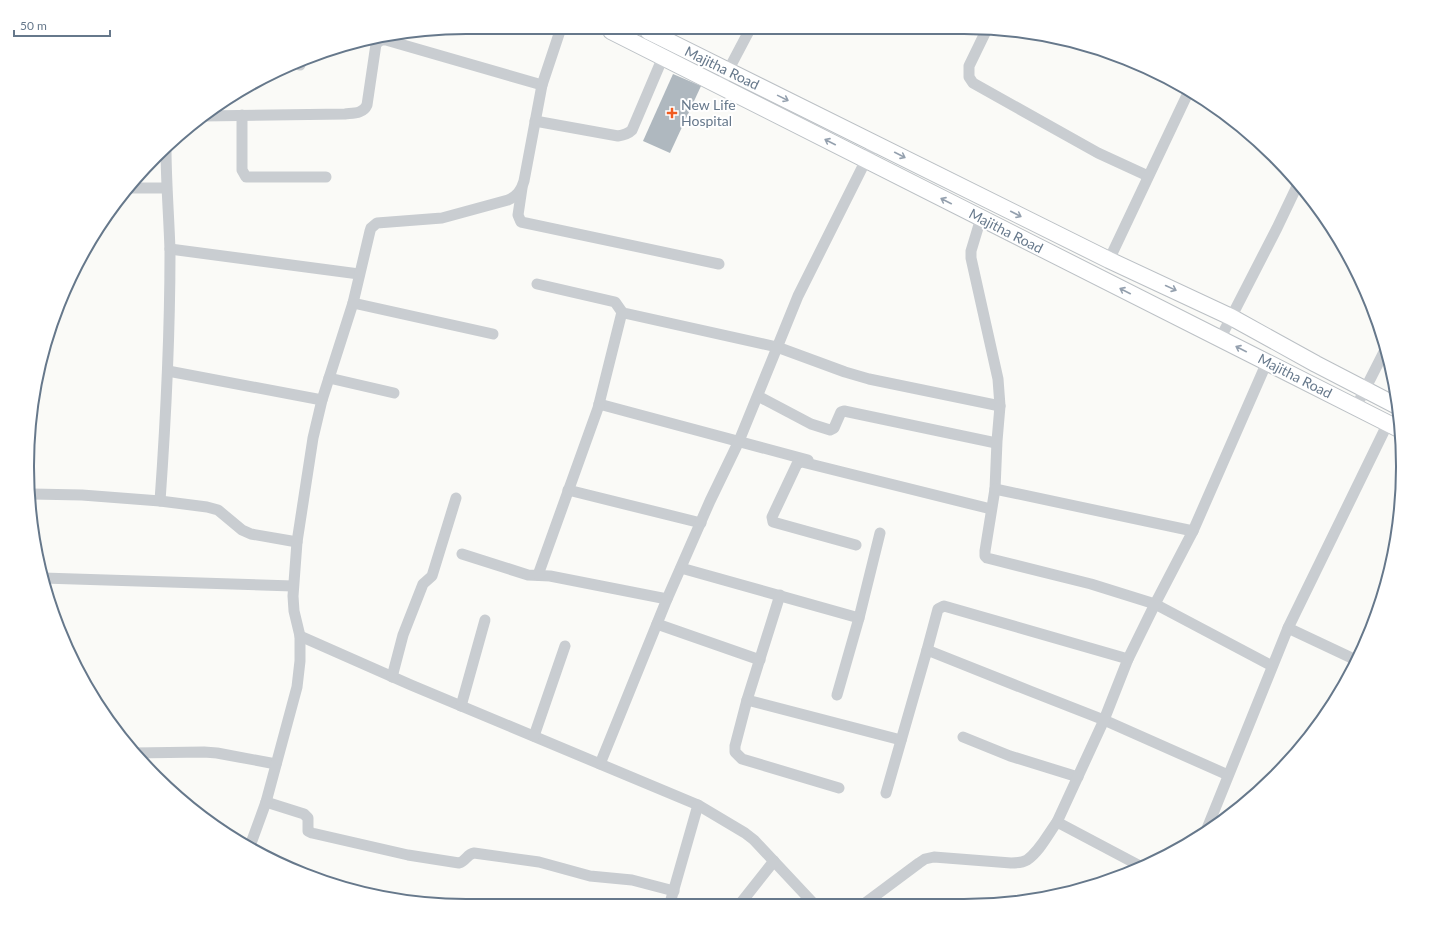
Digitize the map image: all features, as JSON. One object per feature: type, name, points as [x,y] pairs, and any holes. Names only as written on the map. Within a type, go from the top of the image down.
[{"type":"main road","name":"Majitha Road","points":[[618,34],[1394,426]]},
{"type":"main road","name":"Majitha Road","points":[[654,34],[1109,260],[1231,317],[1316,364],[1391,403]]},
{"type":"street","points":[[559,34],[542,85],[522,188],[518,215],[521,222],[719,264]]},
{"type":"street","points":[[720,86],[747,34]]},
{"type":"street","points":[[984,35],[969,66],[969,77],[973,83],[1098,153],[1148,176]]},
{"type":"street","points":[[389,41],[542,85]]},
{"type":"street","points":[[213,116],[345,114],[360,112],[367,105],[376,43]]},
{"type":"street","points":[[535,121],[618,136],[629,133],[632,130],[663,57]]},
{"type":"street","points":[[1109,260],[1187,96]]},
{"type":"street","points":[[242,116],[242,170],[246,177],[326,177]]},
{"type":"street","points":[[600,764],[667,599],[758,396],[809,272],[875,143]]},
{"type":"street","points":[[160,501],[168,371],[170,249],[166,188],[166,156]]},
{"type":"street","points":[[135,188],[166,188]]},
{"type":"street","points":[[252,842],[266,802],[297,687],[300,661],[300,636],[294,611],[293,586],[297,542],[313,438],[322,400],[353,303],[370,231],[377,223],[432,219],[455,215],[508,200],[515,197],[522,188]]},
{"type":"street","points":[[1220,339],[1296,189]]},
{"type":"street","points":[[981,218],[970,258],[998,380],[1000,406],[996,444],[995,489],[984,551],[986,556],[988,558],[1091,584],[1155,604],[1272,666]]},
{"type":"street","points":[[170,249],[359,274]]},
{"type":"street","points":[[537,284],[615,302],[622,312],[777,347],[845,372],[869,379],[1000,406]]},
{"type":"street","points":[[353,303],[493,334]]},
{"type":"street","points":[[538,575],[599,404],[622,312]]},
{"type":"street","points":[[1356,407],[1381,357]]},
{"type":"street","points":[[870,899],[918,862],[925,859],[934,857],[1011,863],[1021,862],[1028,859],[1042,845],[1057,822],[1104,720],[1128,659],[1193,531],[1267,362]]},
{"type":"street","points":[[168,371],[322,400]]},
{"type":"street","points":[[329,378],[394,393]]},
{"type":"street","points":[[758,396],[811,424],[830,430],[834,428],[841,412],[844,411],[996,444]]},
{"type":"street","points":[[599,404],[934,495]]},
{"type":"street","points":[[1209,822],[1288,628],[1394,426]]},
{"type":"street","points":[[856,545],[773,522],[772,517],[797,464],[802,462],[991,509]]},
{"type":"street","points":[[995,489],[1193,531]]},
{"type":"street","points":[[568,490],[701,522]]},
{"type":"street","points":[[35,494],[82,495],[160,501],[212,508],[222,513],[242,530],[250,534],[297,542]]},
{"type":"street","points":[[392,677],[403,635],[423,584],[432,576],[456,498]]},
{"type":"street","points":[[837,695],[859,618],[880,533]]},
{"type":"street","points":[[462,554],[523,574],[550,576],[667,599]]},
{"type":"street","points":[[681,568],[859,618]]},
{"type":"street","points":[[49,578],[293,586]]},
{"type":"street","points":[[780,595],[747,700],[734,746],[735,752],[742,759],[839,788]]},
{"type":"street","points":[[886,793],[938,609],[944,606],[1128,659]]},
{"type":"street","points":[[461,706],[485,620]]},
{"type":"street","points":[[657,624],[760,660]]},
{"type":"street","points":[[1288,628],[1351,658]]},
{"type":"street","points":[[300,636],[392,677],[698,806],[745,833],[754,840],[809,899]]},
{"type":"street","points":[[534,736],[565,646]]},
{"type":"street","points":[[927,650],[1104,720],[1228,775]]},
{"type":"street","points":[[747,700],[902,740]]},
{"type":"street","points":[[962,737],[1010,756],[1078,777]]},
{"type":"street","points":[[142,753],[210,752],[276,764]]},
{"type":"street","points":[[266,802],[304,814],[308,818],[308,831],[312,833],[408,855],[460,863],[464,861],[471,853],[474,853],[539,862],[578,874],[637,881],[674,891]]},
{"type":"street","points":[[672,899],[698,806]]},
{"type":"street","points":[[1057,822],[1135,863]]},
{"type":"street","points":[[744,899],[774,861]]},
{"type":"building","points":[[673,74],[701,86],[670,153],[643,141]]},
{"type":"place","name":"New Life Hospital","points":[[672,113]]}]
